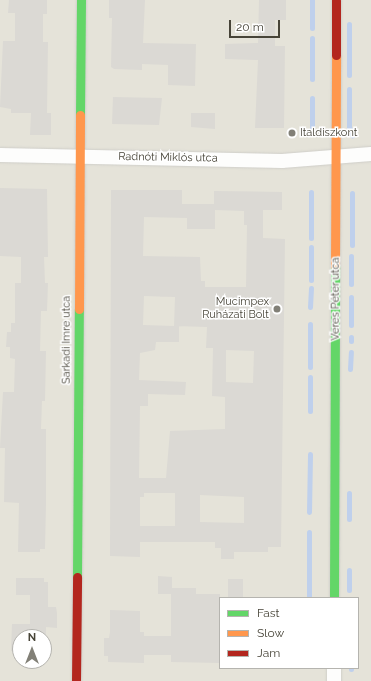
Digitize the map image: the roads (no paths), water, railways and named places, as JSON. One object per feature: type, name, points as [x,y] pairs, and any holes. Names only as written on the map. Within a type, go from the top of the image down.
[{"type":"street","name":"Sarkadi Imre utca","points":[[76,681],[81,0]]},
{"type":"street","name":"Veres Péter utca","points":[[334,597],[336,0]]},
{"type":"street","name":"Radnóti Miklós utca","points":[[0,155],[272,161],[371,154]]},
{"type":"street","points":[[334,669],[334,681]]},
{"type":"waterway","points":[[312,0],[312,28]]},
{"type":"waterway","points":[[349,24],[349,75]]},
{"type":"waterway","points":[[312,38],[312,79]]},
{"type":"waterway","points":[[349,89],[349,127],[352,135]]},
{"type":"waterway","points":[[312,98],[312,132]]},
{"type":"waterway","points":[[311,192],[311,238]]},
{"type":"waterway","points":[[352,193],[352,245]]},
{"type":"waterway","points":[[311,247],[311,280]]},
{"type":"waterway","points":[[351,256],[351,284]]},
{"type":"waterway","points":[[310,307],[311,288]]},
{"type":"waterway","points":[[351,297],[351,325]]},
{"type":"waterway","points":[[310,324],[310,367]]},
{"type":"waterway","points":[[350,369],[351,352]]},
{"type":"waterway","points":[[310,377],[310,411]]},
{"type":"waterway","points":[[309,512],[310,454]]},
{"type":"waterway","points":[[349,493],[349,519]]},
{"type":"waterway","points":[[309,532],[309,597]]},
{"type":"waterway","points":[[349,570],[349,590]]},
{"type":"place","name":"Italdiszkont","points":[[292,133]]},
{"type":"place","name":"Mucimpex Ruházati Bolt","points":[[277,309]]}]
